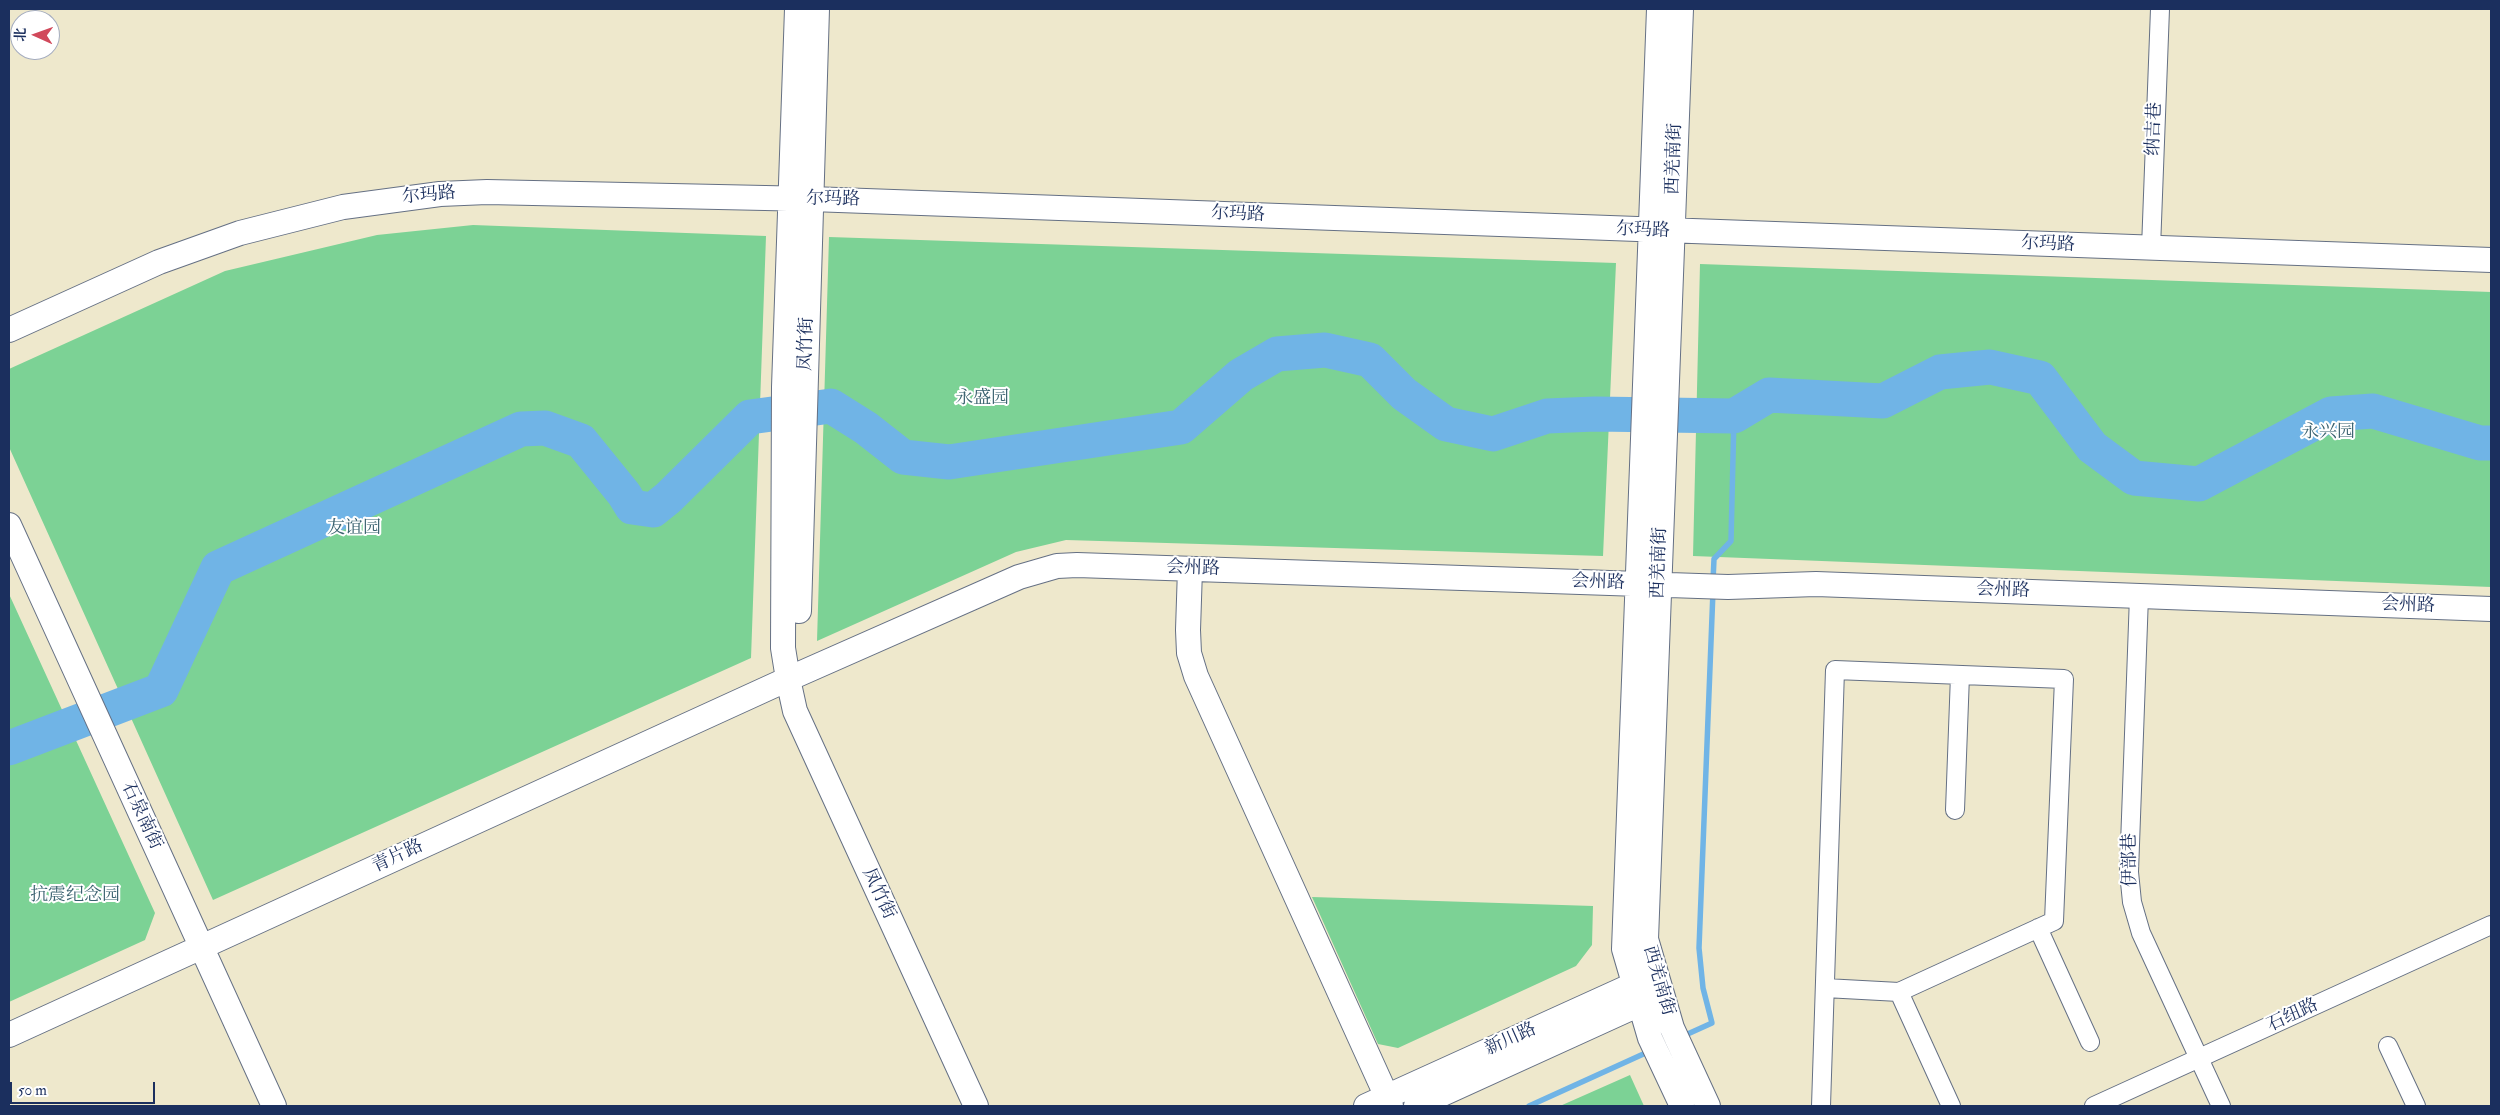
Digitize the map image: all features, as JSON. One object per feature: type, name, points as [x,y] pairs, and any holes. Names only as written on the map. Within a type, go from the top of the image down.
[{"type":"street","name":"凤竹街","points":[[797,9],[801,199]]},
{"type":"street","name":"凤竹街","points":[[817,9],[801,199],[795,387],[793,484],[798,640],[788,679],[795,711],[976,1106]]},
{"type":"street","name":"西羌南街","points":[[1659,9],[1662,231]]},
{"type":"street","name":"西羌南街","points":[[1681,9],[1662,231],[1648,584],[1624,949],[1650,1038],[1682,1106]]},
{"type":"street","name":"纳吉巷","points":[[2151,248],[2160,9]]},
{"type":"street","name":"尔玛路","points":[[9,330],[200,246],[300,216],[344,206],[440,194],[487,192],[801,199],[2491,260]]},
{"type":"street","name":"石泉南街","points":[[9,525],[274,1106]]},
{"type":"street","name":"会州路","points":[[788,679],[1038,570],[1077,565],[1728,587],[1816,584],[2491,609]]},
{"type":"street","points":[[1190,569],[1189,653],[1196,676],[1381,1103]]},
{"type":"street","name":"西羌南街","points":[[1648,584],[1646,939],[1672,1028],[1708,1106]]},
{"type":"street","name":"伊部巷","points":[[2139,596],[2129,872],[2132,902],[2141,933],[2221,1106]]},
{"type":"street","points":[[1821,1106],[1835,670],[2064,679],[2054,921],[1899,992],[1825,988]]},
{"type":"street","points":[[1955,810],[1960,675]]},
{"type":"street","name":"青片路","points":[[9,1035],[788,679]]},
{"type":"street","name":"石纽路","points":[[2094,1106],[2491,925]]},
{"type":"street","points":[[2038,928],[2090,1042]]},
{"type":"street","name":"新川路","points":[[1381,1103],[1659,984]]},
{"type":"street","points":[[1899,992],[1951,1106]]},
{"type":"street","name":"新川路","points":[[1416,1106],[1637,994]]},
{"type":"street","points":[[2388,1046],[2416,1106]]},
{"type":"green space","name":"友谊园","points":[[473,225],[766,236],[751,658],[213,900],[9,447],[9,369],[225,271],[377,235]]},
{"type":"green space","name":"永盛园","points":[[829,237],[1616,263],[1603,556],[1066,540],[1016,552],[817,641]]},
{"type":"green space","name":"永兴园","points":[[1700,264],[2491,292],[2491,587],[1693,556]]},
{"type":"green space","name":"抗震纪念园","points":[[9,594],[155,913],[145,940],[9,1002]]},
{"type":"green space","points":[[1312,897],[1593,906],[1592,945],[1576,966],[1398,1048],[1378,1044]]},
{"type":"green space","points":[[1630,1075],[1644,1106],[1560,1106]]},
{"type":"waterway","points":[[9,748],[161,690],[218,568],[521,429],[545,428],[581,441],[624,494],[632,507],[653,510],[668,498],[750,417],[831,406],[866,428],[903,457],[949,462],[1181,427],[1241,375],[1277,354],[1325,350],[1370,360],[1404,394],[1446,424],[1493,434],[1547,416],[1595,414],[1734,416],[1769,395],[1883,401],[1940,372],[1990,367],[2040,378],[2092,447],[2134,478],[2199,484],[2331,414],[2373,411],[2480,443],[2491,443]]},
{"type":"waterway","points":[[1713,581],[1714,559],[1731,541],[1734,416]]},
{"type":"waterway","points":[[1681,1037],[1712,1023],[1703,988],[1699,948],[1713,591]]},
{"type":"waterway","points":[[1529,1106],[1650,1051]]}]
